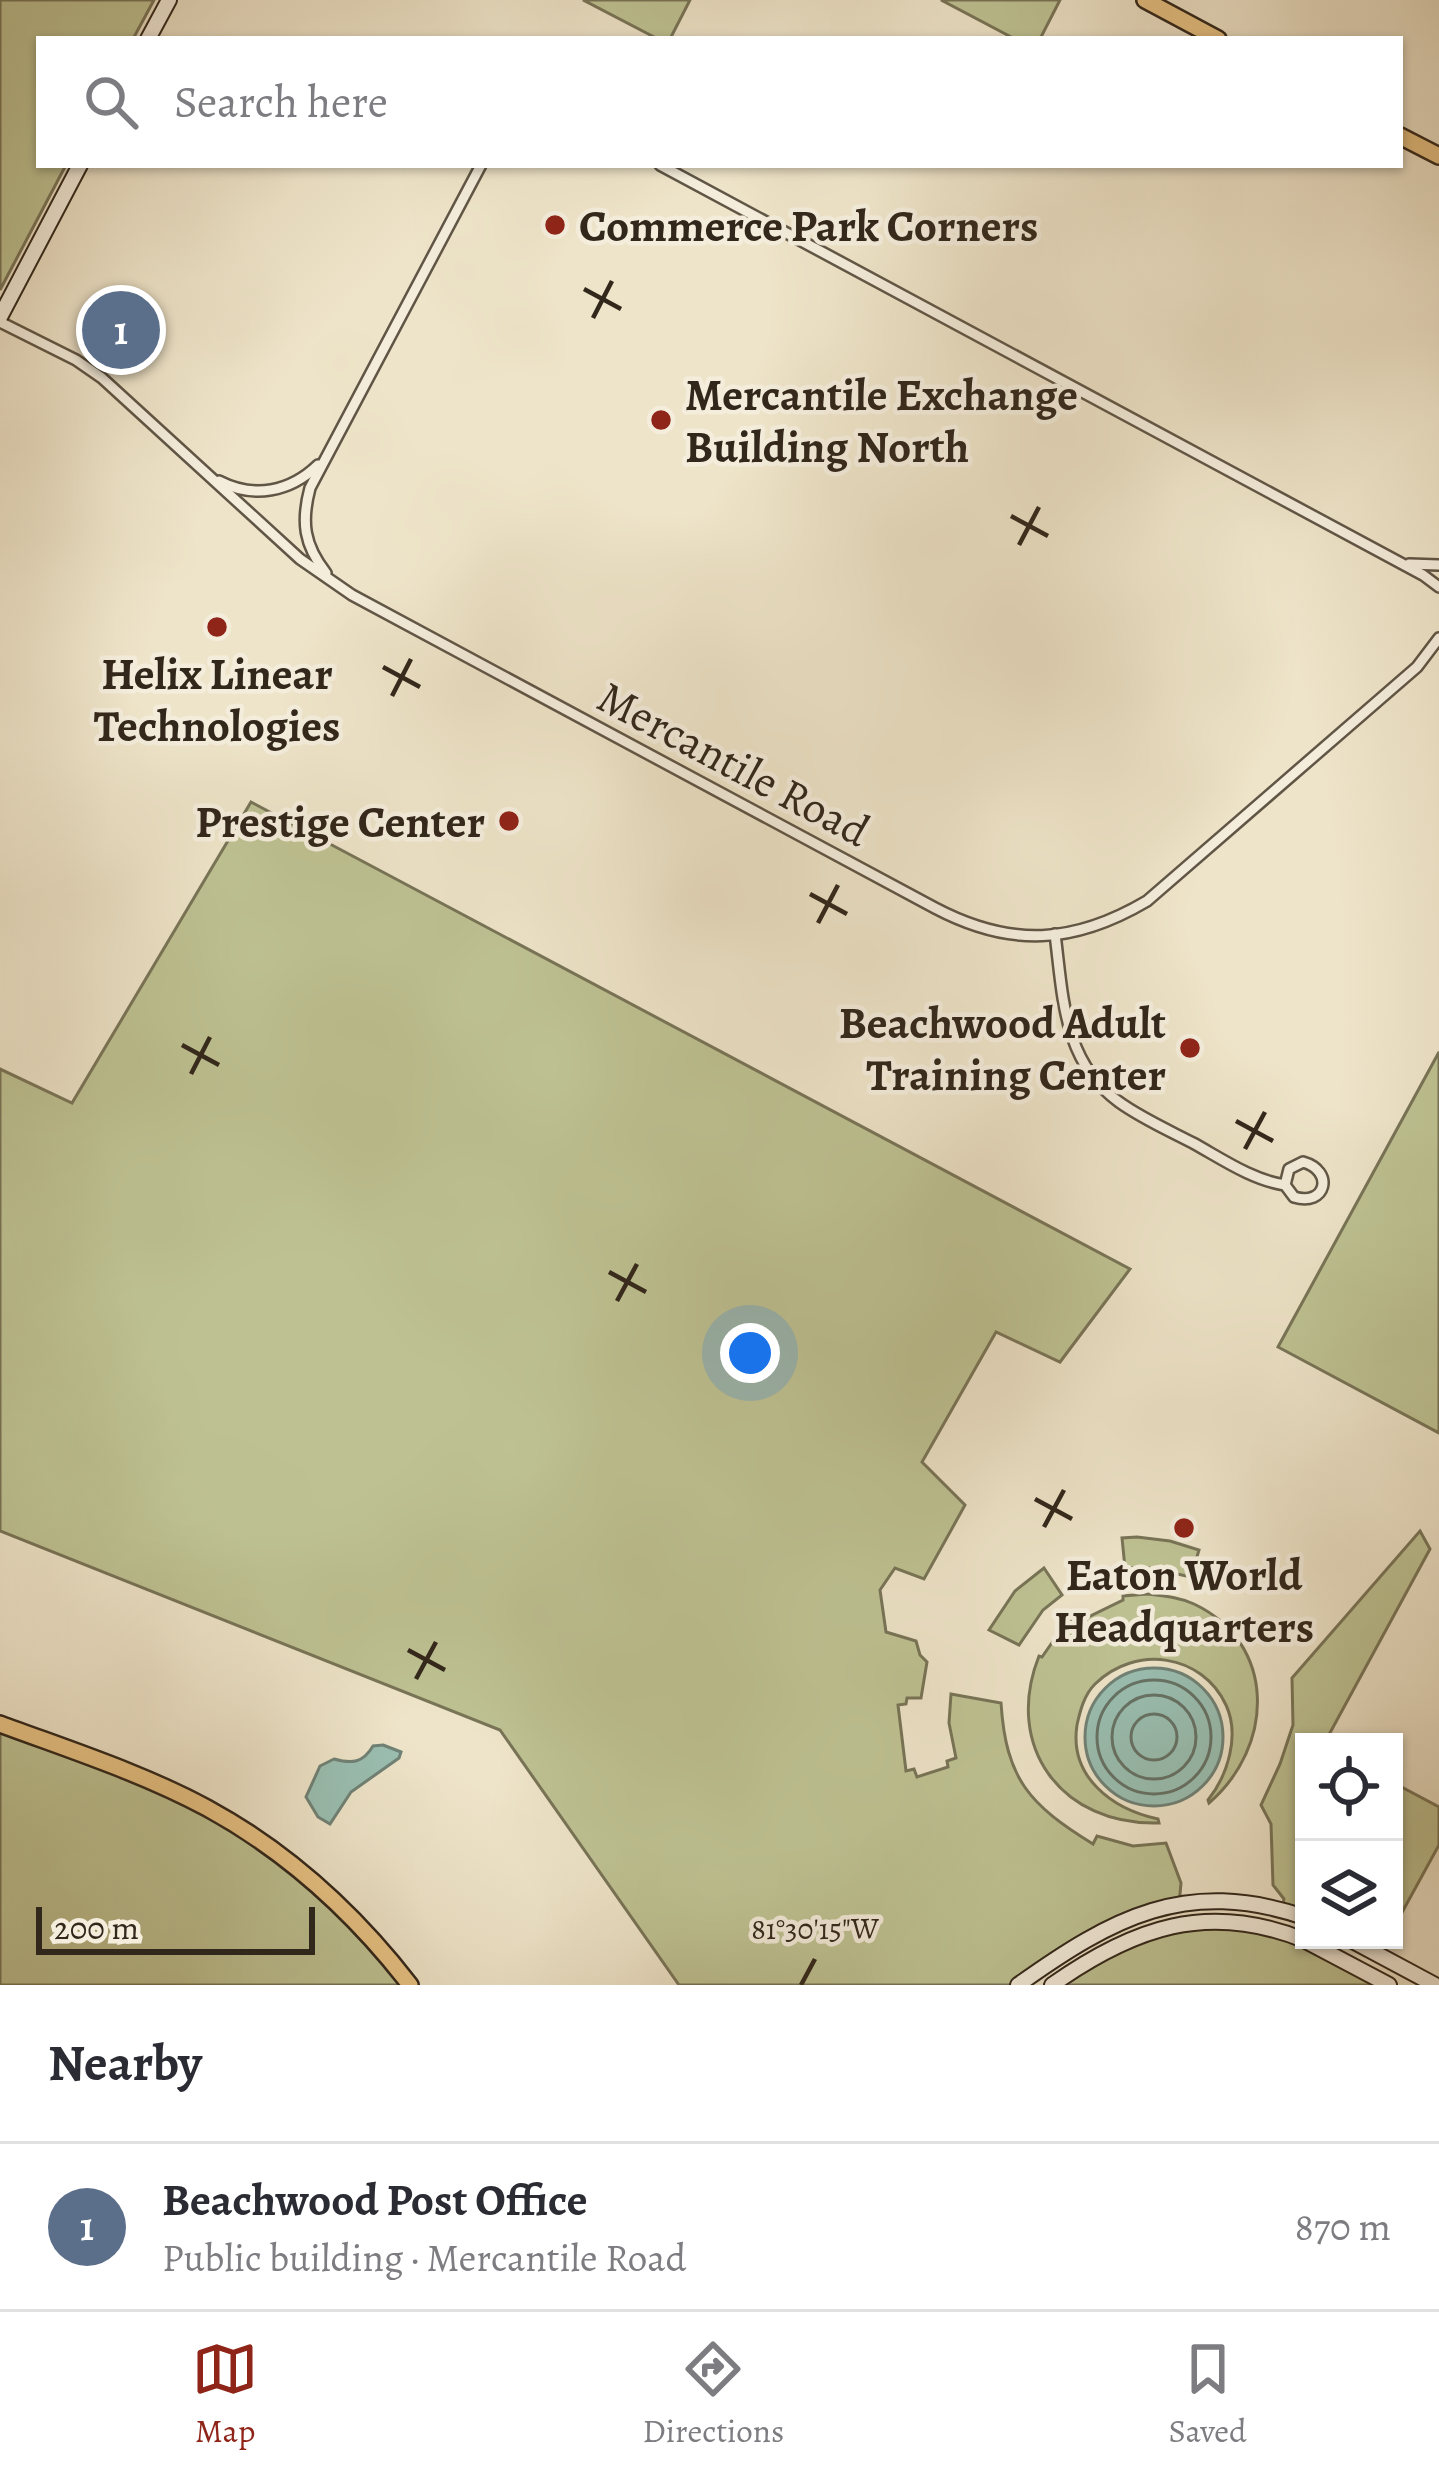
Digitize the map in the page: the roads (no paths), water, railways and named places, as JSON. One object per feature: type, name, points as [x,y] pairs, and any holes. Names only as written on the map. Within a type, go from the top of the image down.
[{"type":"main road","points":[[1145,0],[1212,36]]},
{"type":"main road","points":[[1403,138],[1439,156]]},
{"type":"main road","points":[[0,1724],[162,1786],[254,1837],[309,1878],[357,1923],[410,1985]]},
{"type":"street","points":[[150,36],[169,0]]},
{"type":"street","points":[[0,320],[78,168]]},
{"type":"street","points":[[337,586],[313,556],[305,525],[310,488],[480,168]]},
{"type":"street","points":[[665,168],[1260,486],[1439,587]]},
{"type":"street","name":"Mercantile Road","points":[[0,320],[97,375],[299,559],[337,586],[954,918],[1007,934],[1034,936],[1099,926],[1147,901],[1417,667],[1439,638]]},
{"type":"street","points":[[208,476],[243,490],[274,490],[304,478],[326,455]]},
{"type":"street","points":[[1398,562],[1439,565]]},
{"type":"street","points":[[1055,934],[1065,1020],[1078,1055],[1101,1086],[1119,1102],[1265,1182],[1285,1184],[1294,1197],[1307,1200],[1321,1191],[1322,1175],[1303,1162],[1289,1169],[1285,1184]]},
{"type":"street","points":[[1018,1985],[1097,1932],[1137,1914],[1227,1902],[1295,1914]]},
{"type":"street","points":[[1052,1985],[1129,1939],[1178,1925],[1246,1924],[1295,1938]]},
{"type":"street","points":[[1321,1949],[1389,1985]]},
{"type":"street","points":[[1368,1949],[1435,1985]]},
{"type":"water","points":[[1154,1668],[1180,1674],[1203,1688],[1217,1711],[1223,1737],[1217,1763],[1203,1786],[1180,1800],[1154,1806],[1128,1800],[1105,1786],[1091,1763],[1085,1737],[1091,1711],[1105,1688],[1128,1674]]},
{"type":"water","points":[[373,1746],[401,1752],[399,1758],[351,1792],[330,1824],[318,1817],[306,1797],[320,1766],[334,1759],[356,1761]]},
{"type":"place","name":"Commerce Park Corners","points":[[555,225]]},
{"type":"place","name":"Beachwood Post Office","points":[[121,330]]},
{"type":"place","name":"Mercantile Exchange Building North","points":[[661,420]]},
{"type":"place","name":"Helix Linear Technologies","points":[[217,627]]},
{"type":"place","name":"Prestige Center","points":[[509,821]]},
{"type":"place","name":"Beachwood Adult Training Center","points":[[1190,1048]]},
{"type":"place","name":"Eaton World Headquarters","points":[[1184,1528]]}]
